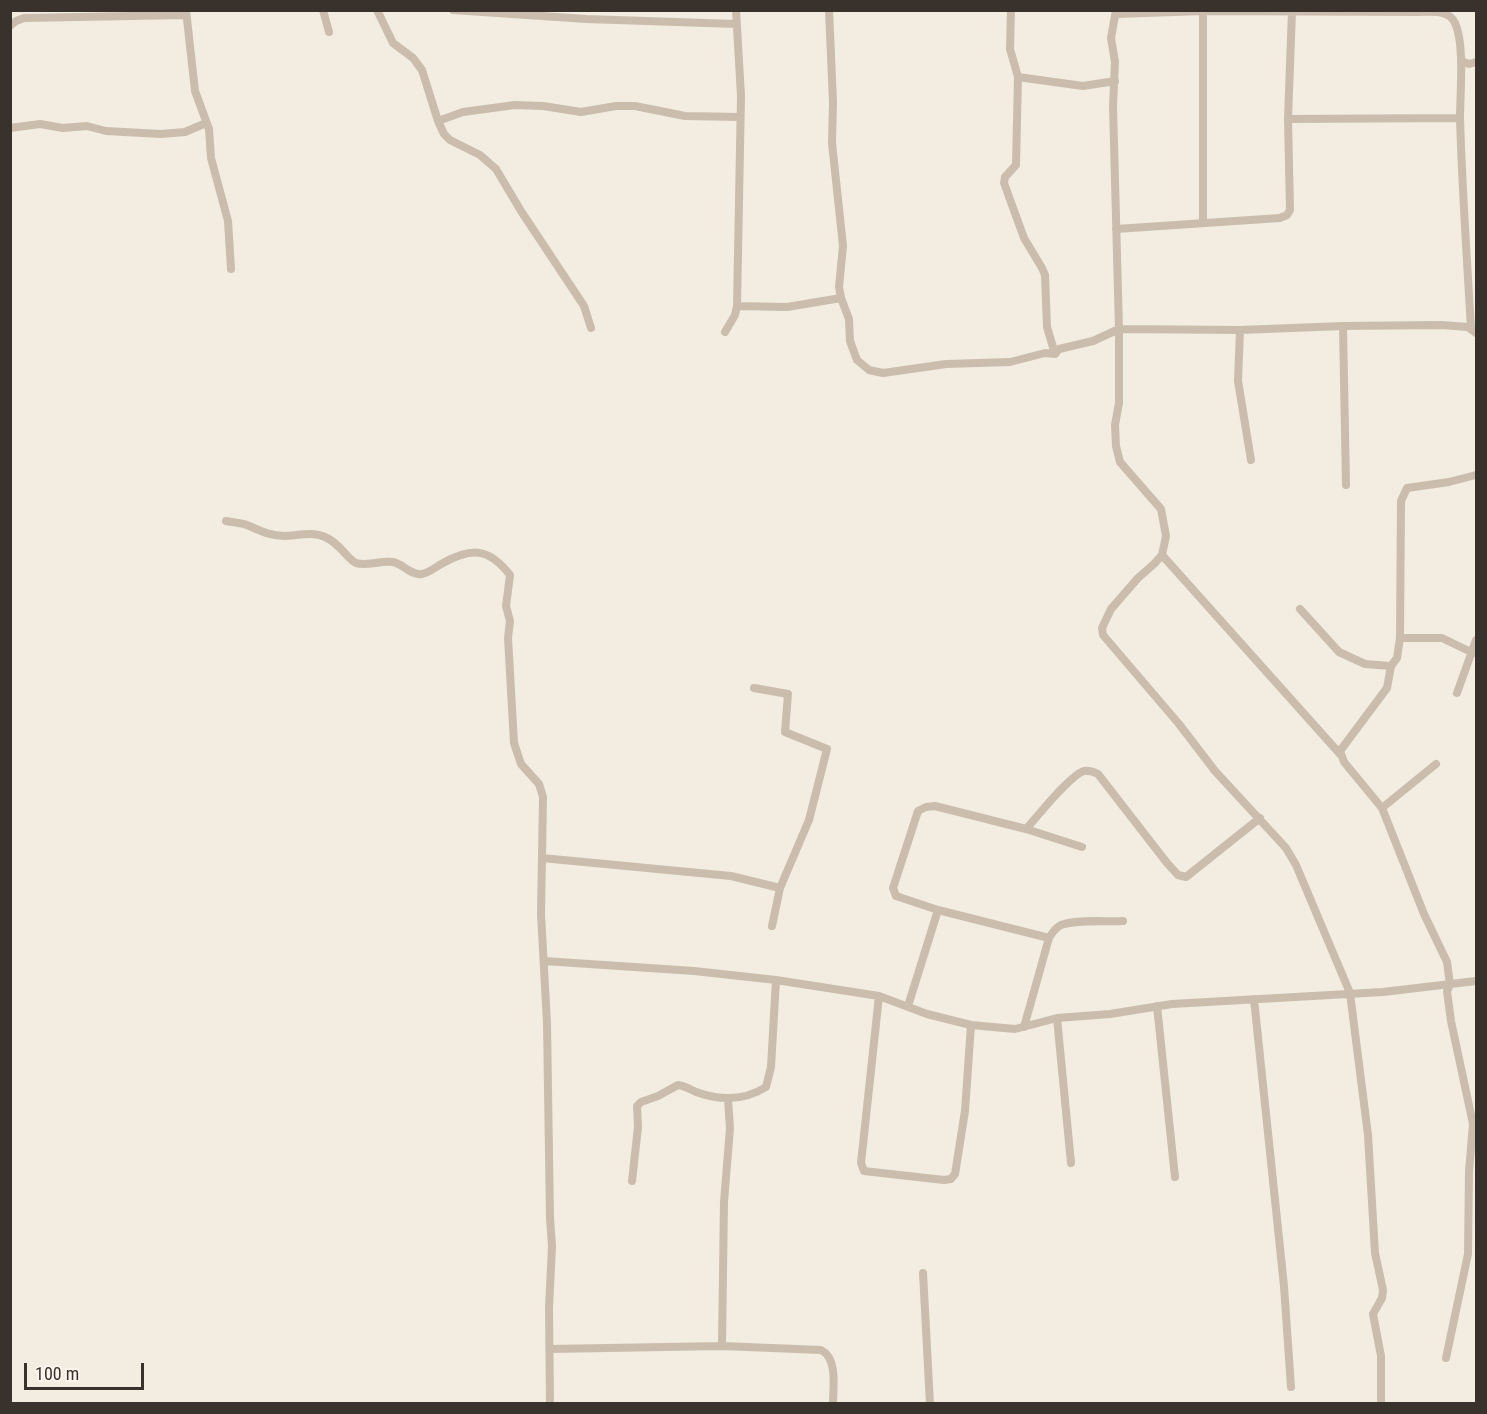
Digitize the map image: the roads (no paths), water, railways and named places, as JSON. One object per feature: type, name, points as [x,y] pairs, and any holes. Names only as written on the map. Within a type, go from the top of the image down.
[{"type":"street","points":[[323,10],[330,32]]},
{"type":"street","points":[[377,10],[393,43],[413,58],[422,70],[444,134],[450,140],[480,155],[496,170],[584,306],[591,328]]},
{"type":"street","points":[[453,10],[575,18],[736,24]]},
{"type":"street","points":[[725,332],[735,315],[737,306],[741,117],[736,10]]},
{"type":"street","points":[[829,10],[833,153],[843,246],[841,298],[849,319],[852,349],[863,366],[875,373],[946,364],[1010,362],[1045,353],[1055,354]]},
{"type":"street","points":[[1011,10],[1011,59],[1018,77],[1016,165],[1005,177],[1004,183],[1024,238],[1045,275],[1046,320],[1055,354]]},
{"type":"street","points":[[1203,11],[1203,223]]},
{"type":"street","points":[[1116,229],[1280,218],[1287,215],[1290,210],[1288,119],[1292,11]]},
{"type":"street","points":[[1055,354],[1059,349],[1093,341],[1119,329],[1239,330],[1441,325],[1474,331],[1460,118],[1461,61],[1459,36],[1455,22],[1441,12],[1116,12],[1111,38],[1115,62],[1113,106],[1119,329],[1119,403],[1115,425],[1116,446],[1120,462],[1161,509],[1166,536],[1162,555],[1131,585],[1111,609],[1101,628],[1103,635],[1179,724],[1215,771],[1286,848],[1296,865],[1350,993],[1368,1135],[1375,1254],[1383,1290],[1382,1298],[1373,1314],[1381,1356],[1381,1404]]},
{"type":"street","points":[[10,26],[24,18],[185,13],[195,91],[209,129],[211,158],[228,221],[231,269]]},
{"type":"street","points":[[1461,61],[1476,62]]},
{"type":"street","points":[[1018,77],[1083,86],[1115,81]]},
{"type":"street","points":[[438,121],[463,112],[515,105],[543,106],[575,112],[616,106],[635,106],[685,116],[741,117]]},
{"type":"street","points":[[1288,119],[1460,118]]},
{"type":"street","points":[[10,128],[40,123],[63,128],[87,126],[106,131],[161,134],[184,132],[206,123]]},
{"type":"street","points":[[737,306],[787,307],[841,298]]},
{"type":"street","points":[[1343,326],[1346,485]]},
{"type":"street","points":[[1239,330],[1238,381],[1251,460]]},
{"type":"street","points":[[1340,754],[1342,747],[1387,688],[1391,666],[1397,658],[1400,638],[1401,501],[1403,493],[1407,488],[1449,483],[1476,474]]},
{"type":"street","points":[[226,521],[245,524],[264,534],[322,536],[338,544],[356,563],[365,565],[378,561],[393,562],[414,573],[423,574],[460,555],[481,552],[501,564],[510,576],[507,606],[510,621],[508,638],[514,743],[521,764],[539,784],[543,797],[541,914],[547,1023],[552,1246],[550,1404]]},
{"type":"street","points":[[1162,555],[1340,754],[1382,808],[1424,914],[1447,962],[1450,985],[1447,991],[1451,1021],[1473,1124],[1469,1172],[1473,1223],[1446,1358]]},
{"type":"street","points":[[1300,609],[1339,652],[1365,664],[1391,666]]},
{"type":"street","points":[[1400,638],[1442,638],[1473,659]]},
{"type":"street","points":[[1457,693],[1473,659],[1476,640]]},
{"type":"street","points":[[754,688],[788,694],[785,732],[827,749],[809,820],[780,888],[772,926]]},
{"type":"street","points":[[1382,808],[1436,764]]},
{"type":"street","points":[[1026,829],[1070,781],[1082,771],[1091,771],[1098,774],[1167,863],[1178,875],[1186,878],[1260,818]]},
{"type":"street","points":[[1049,938],[938,910],[896,896],[893,888],[918,812],[926,807],[935,806],[1026,829],[1082,847]]},
{"type":"street","points":[[543,858],[731,876],[780,888]]},
{"type":"street","points":[[908,1006],[938,910]]},
{"type":"street","points":[[1024,1026],[1049,938],[1054,930],[1060,925],[1070,923],[1123,921]]},
{"type":"street","points":[[544,961],[694,971],[776,980],[879,996],[927,1014],[971,1025],[1008,1029],[1057,1018],[1110,1014],[1157,1006],[1350,993],[1476,981]]},
{"type":"street","points":[[632,1181],[638,1106],[641,1102],[678,1085],[698,1093],[728,1099],[752,1096],[766,1087],[771,1067],[776,980]]},
{"type":"street","points":[[879,996],[861,1163],[864,1171],[944,1180],[951,1179],[955,1174],[964,1111],[971,1025]]},
{"type":"street","points":[[1254,999],[1284,1286],[1291,1387]]},
{"type":"street","points":[[1157,1006],[1175,1177]]},
{"type":"street","points":[[1057,1018],[1071,1163]]},
{"type":"street","points":[[723,1346],[724,1202],[730,1128],[728,1099]]},
{"type":"street","points":[[923,1273],[930,1404]]},
{"type":"street","points":[[550,1349],[723,1346],[822,1350],[826,1353],[833,1370],[833,1404]]}]
